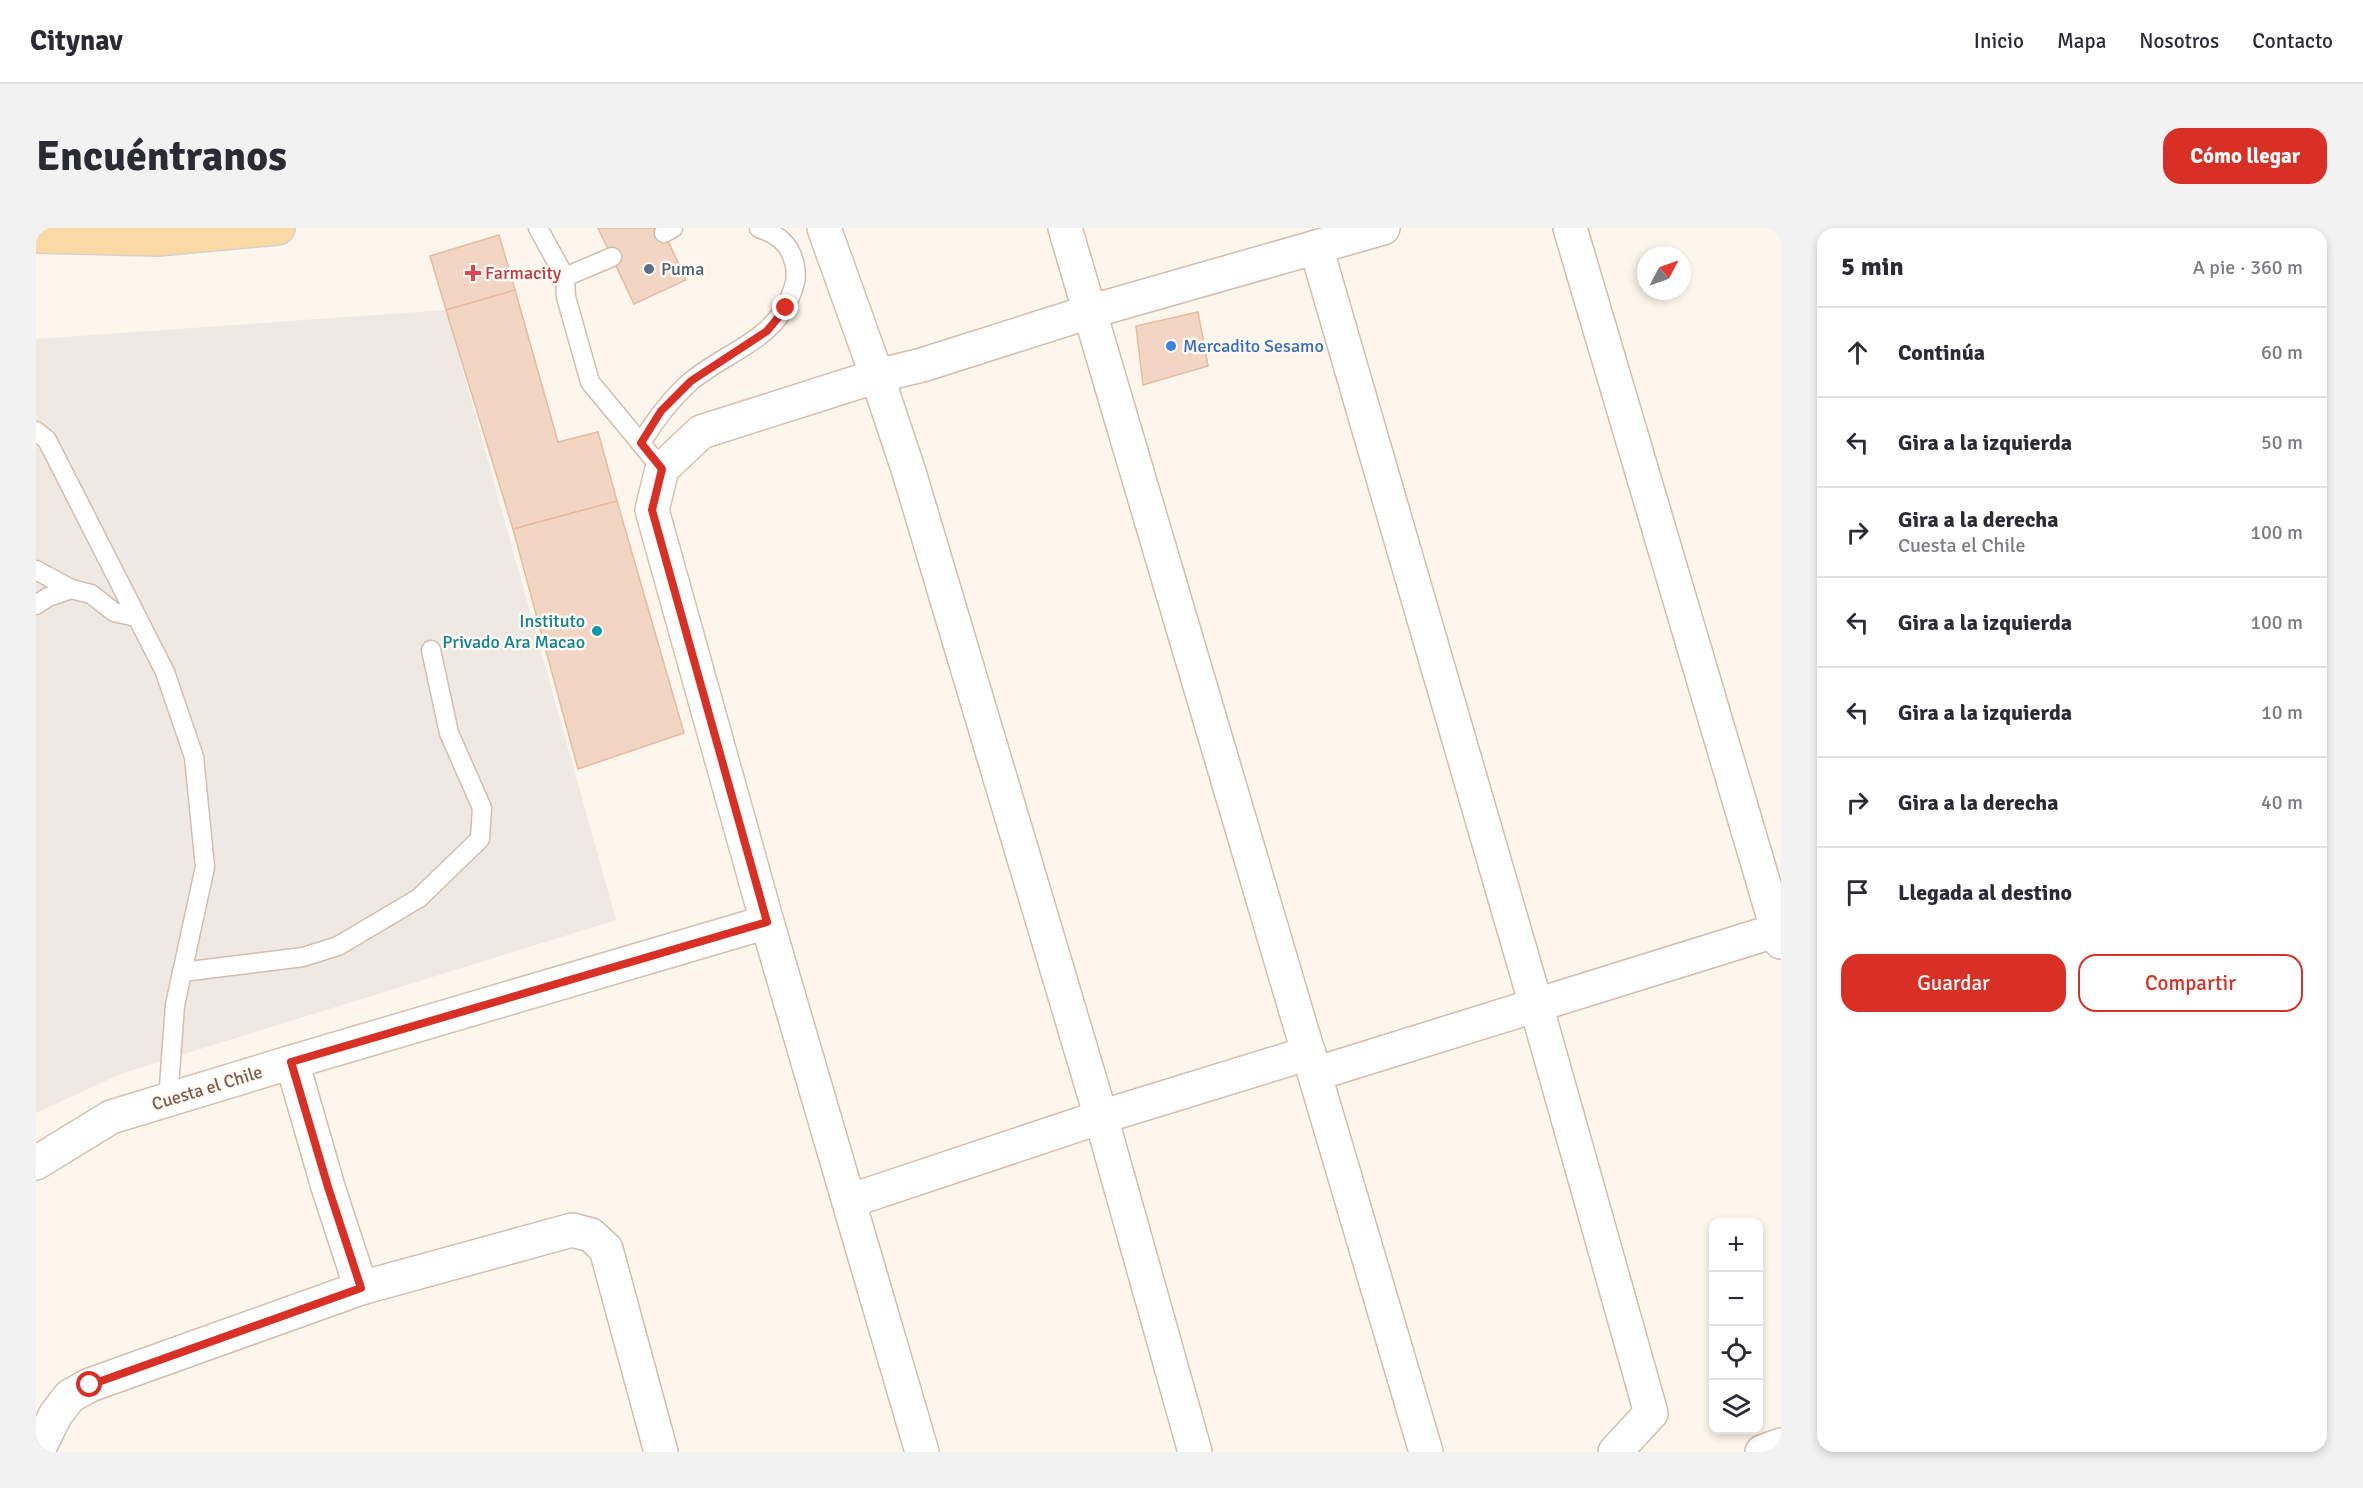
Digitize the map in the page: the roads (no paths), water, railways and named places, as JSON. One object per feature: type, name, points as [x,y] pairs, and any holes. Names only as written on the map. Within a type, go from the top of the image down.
[{"type":"main road","points":[[36,236],[158,239],[278,228]]},
{"type":"street","points":[[824,228],[878,376],[909,472],[1101,1117],[1195,1452]]},
{"type":"street","points":[[1065,228],[1426,1452]]},
{"type":"street","points":[[922,1452],[767,922],[652,510],[662,469],[701,432],[1089,312],[1383,228]]},
{"type":"street","points":[[849,1201],[1101,1117],[1536,1005],[1780,934],[1570,228]]},
{"type":"street","points":[[1316,247],[1536,1005],[1651,1413],[1615,1452]]},
{"type":"street","name":"Cuesta el Chile","points":[[36,1163],[111,1117],[767,922]]},
{"type":"street","points":[[291,1062],[361,1288]]},
{"type":"street","points":[[37,1452],[56,1414],[70,1396],[90,1385],[361,1288],[572,1230],[591,1235],[606,1250],[656,1451]]},
{"type":"street","points":[[1762,1452],[1781,1445]]},
{"type":"lane","points":[[538,228],[566,277],[567,297],[590,382],[662,469]]},
{"type":"lane","points":[[641,443],[661,411],[691,381],[767,331],[786,308],[797,279],[793,257],[785,241],[759,228]]},
{"type":"lane","points":[[566,277],[612,257]]},
{"type":"lane","points":[[36,431],[47,440],[165,672],[194,757],[205,867],[175,1005],[168,1100]]},
{"type":"lane","points":[[36,570],[71,589],[91,594],[114,612],[136,617]]},
{"type":"lane","points":[[36,605],[48,597],[71,589]]},
{"type":"lane","points":[[182,972],[303,957],[338,946],[419,898],[480,839],[482,808],[449,733],[431,650]]},
{"type":"place","name":"Puma","points":[[649,269]]},
{"type":"place","name":"Farmacity","points":[[473,273]]},
{"type":"place","name":"Mercadito Sesamo","points":[[1171,346]]},
{"type":"place","name":"Instituto Privado Ara Macao","points":[[597,631]]}]
